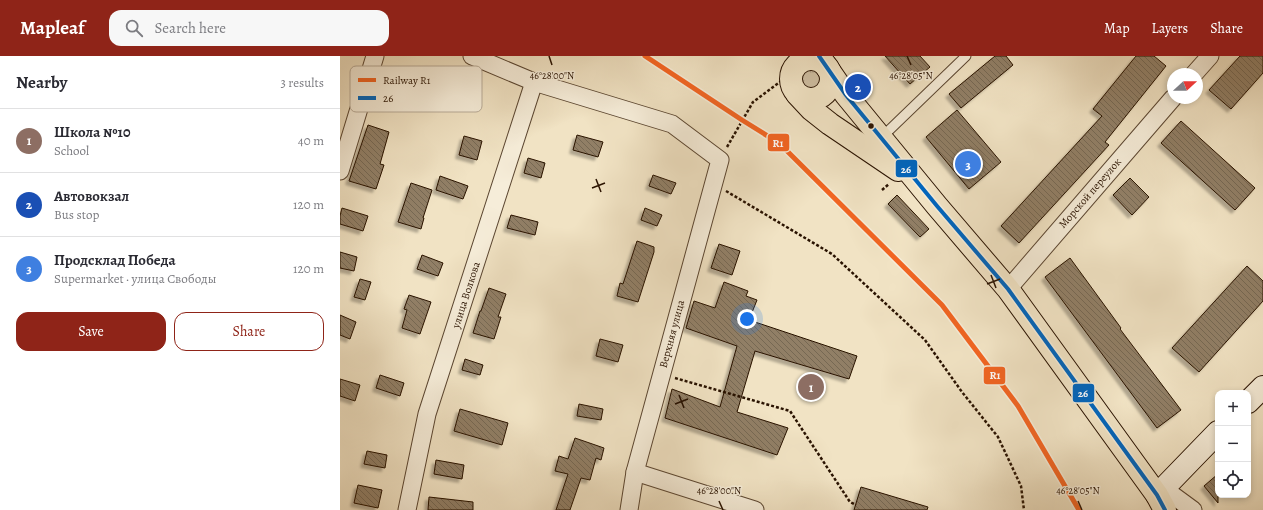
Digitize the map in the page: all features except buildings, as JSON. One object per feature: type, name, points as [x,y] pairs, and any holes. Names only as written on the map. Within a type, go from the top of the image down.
[{"type":"main road","points":[[823,61],[832,78],[828,91],[823,96],[816,99],[803,98],[791,77],[793,71],[797,65],[808,59],[823,61],[846,95],[1008,289],[1162,498],[1215,436]]},
{"type":"main road","points":[[792,77],[811,109],[830,124],[902,172],[938,206]]},
{"type":"main road","points":[[1251,399],[1263,386]]},
{"type":"street","points":[[372,66],[375,56]]},
{"type":"street","points":[[472,56],[534,82],[672,124],[720,160]]},
{"type":"street","points":[[1199,68],[1210,56]]},
{"type":"street","name":"улица Волкова","points":[[407,510],[428,414],[534,82]]},
{"type":"street","name":"Морской переулок","points":[[1008,289],[1168,104]]},
{"type":"street","points":[[340,171],[358,112]]},
{"type":"street","name":"Верхняя улица","points":[[629,510],[635,472],[720,160]]},
{"type":"street","points":[[635,472],[755,510]]},
{"type":"street","points":[[1162,498],[1193,510]]},
{"type":"lane","points":[[881,138],[966,56]]},
{"type":"path","points":[[720,160],[742,120],[754,102],[792,77]]},
{"type":"path","points":[[714,184],[832,254],[925,340],[962,392],[998,437],[1021,486],[1024,510]]},
{"type":"path","points":[[662,374],[790,411],[850,502],[856,505]]},
{"type":"green space","points":[[811,65],[817,67],[822,82],[819,89],[811,94],[796,85],[795,77],[799,69]]},
{"type":"rail line","name":"R1","points":[[645,56],[779,143],[942,305],[1018,406],[1079,510]]},
{"type":"transit line","name":"26","points":[[819,56],[846,95],[937,206],[1008,289],[1157,495],[1165,510]]},
{"type":"place","name":"Автовокзал","points":[[858,87]]},
{"type":"place","name":"Продсклад Победа","points":[[968,164]]},
{"type":"place","name":"Школа №10","points":[[811,387]]}]
